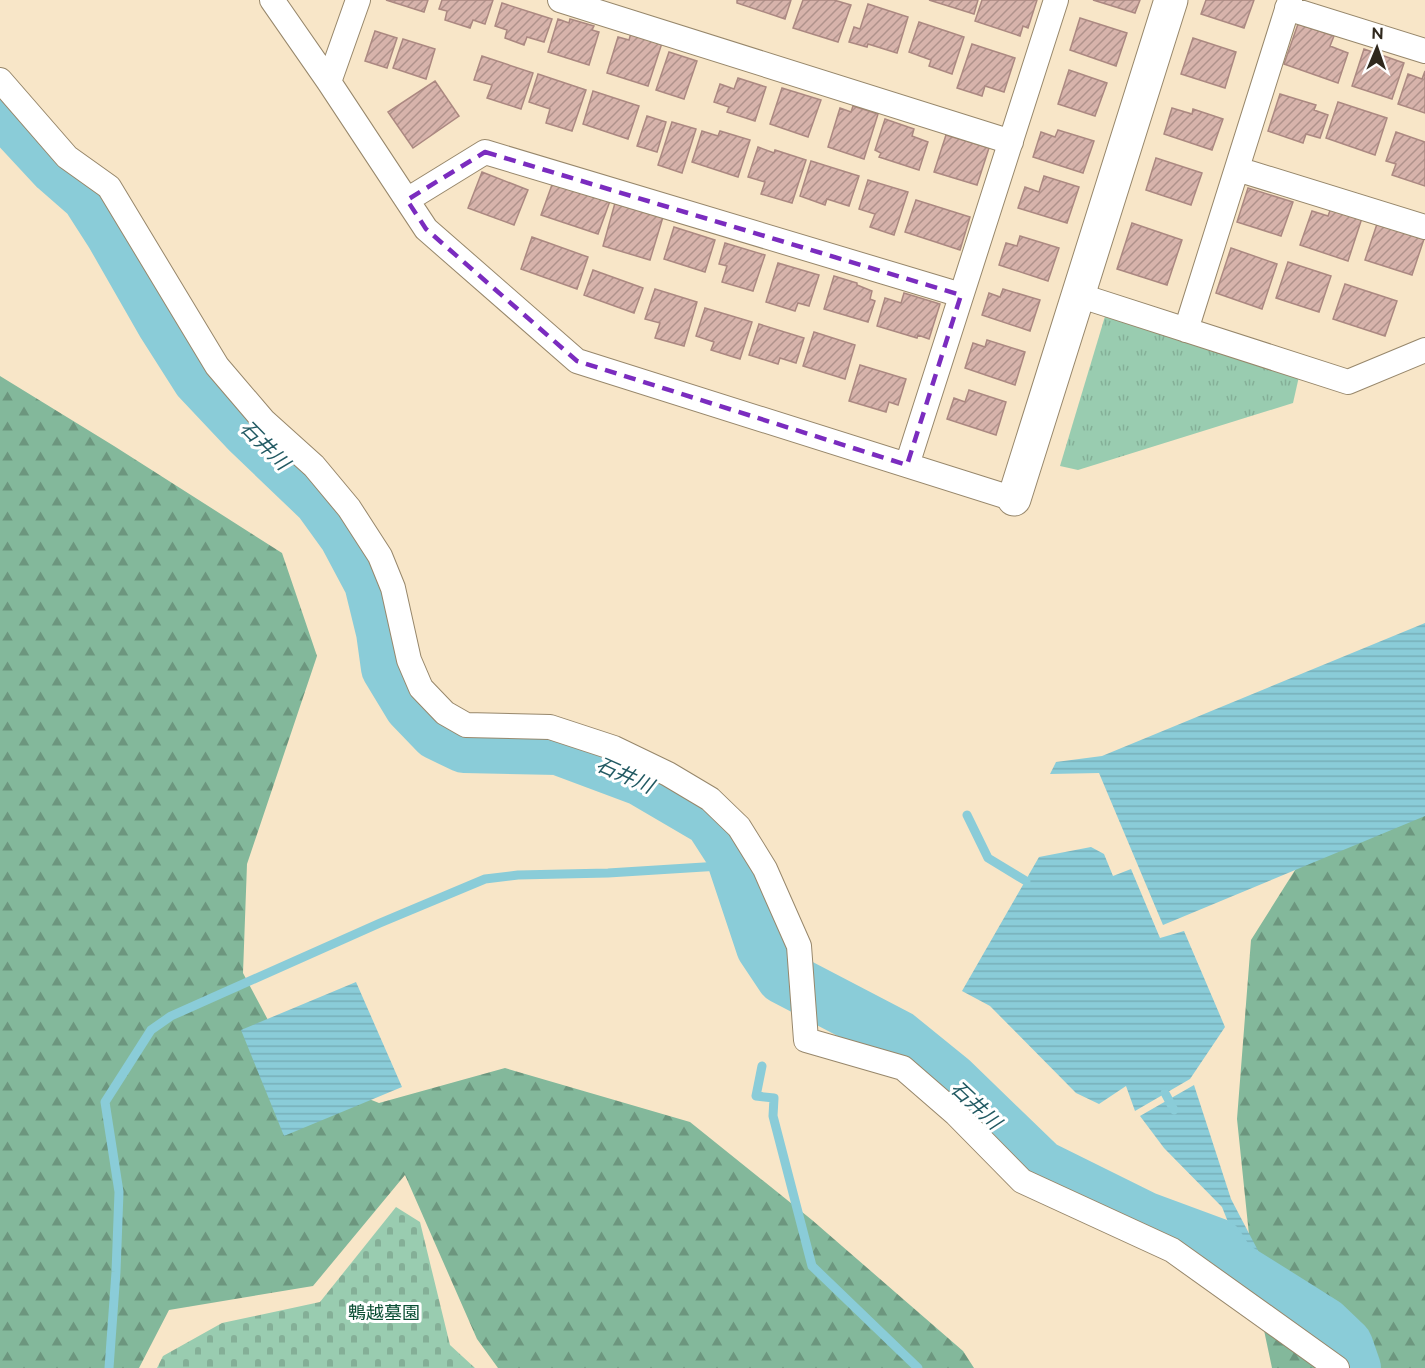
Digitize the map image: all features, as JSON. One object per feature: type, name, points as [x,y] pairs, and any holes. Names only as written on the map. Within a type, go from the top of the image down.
[{"type":"street","points":[[272,0],[426,229],[577,361],[1014,499],[1171,0]]},
{"type":"street","points":[[329,82],[358,0]]},
{"type":"street","points":[[560,0],[1011,142]]},
{"type":"street","points":[[907,465],[1056,0]]},
{"type":"street","points":[[1186,330],[1289,4],[1425,51]]},
{"type":"street","points":[[0,80],[67,157],[109,188],[217,366],[264,421],[314,466],[349,508],[380,556],[393,588],[409,660],[421,688],[445,713],[466,725],[550,727],[614,748],[668,774],[710,799],[739,827],[765,869],[799,946],[806,1040],[903,1068],[956,1114],[1022,1181],[1172,1250],[1337,1368]]},
{"type":"street","points":[[406,200],[485,152],[961,295]]},
{"type":"street","points":[[1237,169],[1425,227]]},
{"type":"street","points":[[1078,295],[1348,382],[1425,350]]},
{"type":"highlighted area","points":[[485,152],[961,295],[907,465],[577,361],[426,229],[407,200]]},
{"type":"green space","points":[[1106,313],[1300,372],[1293,403],[1078,470],[1060,466]]},
{"type":"green space","points":[[0,376],[282,553],[317,656],[247,864],[243,973],[294,1069],[379,1103],[505,1068],[690,1122],[812,1220],[963,1351],[974,1368],[498,1368],[477,1339],[405,1175],[313,1286],[169,1310],[139,1368],[0,1368]]},
{"type":"green space","points":[[1425,807],[1425,1368],[1272,1368],[1254,1283],[1237,1119],[1251,940],[1309,848]]},
{"type":"green space","name":"鵯越墓園","points":[[396,1207],[420,1222],[450,1345],[475,1368],[157,1368],[163,1356],[222,1323],[320,1302]]},
{"type":"water","points":[[1425,623],[1425,816],[1163,925],[1099,773],[1050,774],[1056,762],[1102,756]]},
{"type":"water","points":[[1091,847],[1104,854],[1113,876],[1131,869],[1160,938],[1184,931],[1225,1027],[1190,1079],[1135,1111],[1126,1086],[1099,1104],[1076,1093],[990,1006],[962,991],[1039,857]]},
{"type":"water","points":[[356,982],[402,1087],[284,1136],[241,1030]]},
{"type":"water","points":[[1194,1085],[1231,1199],[1275,1283],[1244,1262],[1222,1207],[1164,1148],[1140,1116]]},
{"type":"building","points":[[386,0],[428,0],[424,12]]},
{"type":"building","points":[[442,0],[493,0],[485,24],[473,20],[470,28],[445,20],[447,11],[439,9]]},
{"type":"building","points":[[737,0],[791,0],[785,19],[737,3]]},
{"type":"building","points":[[803,0],[834,0],[851,5],[838,42],[793,28]]},
{"type":"building","points":[[929,0],[978,0],[974,14]]},
{"type":"building","points":[[982,0],[1037,0],[1028,28],[1023,26],[1020,36],[975,21]]},
{"type":"building","points":[[1093,0],[1140,0],[1135,13]]},
{"type":"building","points":[[1206,0],[1254,0],[1244,28],[1201,14]]},
{"type":"building","points":[[502,3],[552,19],[544,42],[527,37],[524,45],[505,38],[507,30],[495,26]]},
{"type":"building","points":[[868,4],[908,17],[897,53],[868,44],[867,47],[849,42],[854,27],[860,29]]},
{"type":"building","points":[[1080,18],[1127,33],[1116,66],[1070,50]]},
{"type":"building","points":[[558,19],[569,23],[570,19],[594,26],[592,30],[599,32],[589,65],[548,52]]},
{"type":"building","points":[[919,22],[964,37],[952,74],[929,66],[931,60],[909,52]]},
{"type":"building","points":[[1298,24],[1334,36],[1330,46],[1348,53],[1338,83],[1284,64]]},
{"type":"building","points":[[375,31],[397,38],[387,68],[365,61]]},
{"type":"building","points":[[631,33],[662,43],[648,86],[607,73],[618,37],[629,40]]},
{"type":"building","points":[[1193,38],[1236,52],[1225,88],[1181,74]]},
{"type":"building","points":[[403,39],[435,49],[426,79],[393,68]]},
{"type":"building","points":[[972,44],[1015,58],[1004,92],[985,86],[982,96],[957,88]]},
{"type":"building","points":[[1364,49],[1404,63],[1392,99],[1352,86]]},
{"type":"building","points":[[669,52],[697,61],[684,99],[656,90]]},
{"type":"building","points":[[482,56],[533,73],[521,109],[487,98],[492,85],[474,80]]},
{"type":"building","points":[[1069,70],[1107,83],[1095,116],[1058,104]]},
{"type":"building","points":[[1425,71],[1425,113],[1398,104],[1408,74],[1422,79]]},
{"type":"building","points":[[538,74],[586,90],[572,131],[546,123],[550,109],[529,102]]},
{"type":"building","points":[[738,78],[766,87],[755,121],[727,112],[729,107],[714,102],[720,84],[734,89]]},
{"type":"building","points":[[435,81],[459,116],[413,148],[388,112]]},
{"type":"building","points":[[782,88],[821,100],[808,137],[770,124]]},
{"type":"building","points":[[593,91],[639,106],[628,139],[583,124]]},
{"type":"building","points":[[1280,94],[1316,105],[1314,110],[1328,115],[1320,138],[1306,134],[1303,143],[1268,131]]},
{"type":"building","points":[[1338,102],[1387,118],[1375,155],[1326,138]]},
{"type":"building","points":[[853,106],[878,114],[864,159],[828,147],[840,108],[851,112]]},
{"type":"building","points":[[1172,108],[1192,114],[1193,109],[1223,119],[1212,150],[1164,134]]},
{"type":"building","points":[[647,116],[666,122],[657,152],[637,146]]},
{"type":"building","points":[[885,119],[914,129],[912,136],[928,142],[919,170],[879,157],[881,153],[875,150]]},
{"type":"building","points":[[672,122],[696,129],[682,173],[658,165]]},
{"type":"building","points":[[1058,130],[1094,141],[1083,173],[1033,157],[1041,132],[1055,137]]},
{"type":"building","points":[[702,131],[718,136],[720,131],[750,140],[738,177],[692,162]]},
{"type":"building","points":[[1396,132],[1425,142],[1425,186],[1392,175],[1396,164],[1386,161]]},
{"type":"building","points":[[946,135],[989,148],[977,185],[934,172]]},
{"type":"building","points":[[758,147],[806,160],[792,203],[761,194],[765,182],[748,177]]},
{"type":"building","points":[[1156,158],[1202,173],[1191,205],[1146,190]]},
{"type":"building","points":[[811,161],[859,176],[849,206],[827,199],[825,205],[800,196]]},
{"type":"building","points":[[482,172],[528,190],[514,225],[468,208]]},
{"type":"building","points":[[1044,176],[1079,187],[1067,223],[1018,208],[1025,187],[1039,192]]},
{"type":"building","points":[[868,180],[908,192],[894,235],[870,227],[875,214],[859,209]]},
{"type":"building","points":[[553,182],[610,201],[598,234],[541,215]]},
{"type":"building","points":[[1248,188],[1293,202],[1281,236],[1237,222]]},
{"type":"building","points":[[916,200],[970,217],[960,250],[905,232]]},
{"type":"building","points":[[615,203],[663,217],[650,260],[603,246]]},
{"type":"building","points":[[1331,208],[1362,218],[1348,261],[1300,245],[1312,211],[1328,216]]},
{"type":"building","points":[[1132,223],[1182,240],[1167,285],[1117,269]]},
{"type":"building","points":[[1377,224],[1424,239],[1412,275],[1365,260]]},
{"type":"building","points":[[674,227],[715,240],[705,272],[664,259]]},
{"type":"building","points":[[1020,236],[1059,248],[1048,281],[999,265],[1006,243],[1017,246]]},
{"type":"building","points":[[532,237],[588,257],[577,289],[521,269]]},
{"type":"building","points":[[725,243],[765,255],[753,291],[722,282],[727,266],[719,264]]},
{"type":"building","points":[[1231,248],[1277,264],[1262,309],[1216,293]]},
{"type":"building","points":[[1288,262],[1331,276],[1319,312],[1276,298]]},
{"type":"building","points":[[778,263],[819,275],[809,306],[798,303],[795,311],[766,302]]},
{"type":"building","points":[[593,270],[643,288],[634,313],[584,295]]},
{"type":"building","points":[[834,276],[857,283],[872,291],[870,299],[875,301],[868,322],[824,309]]},
{"type":"building","points":[[1345,284],[1397,301],[1385,336],[1333,319]]},
{"type":"building","points":[[655,289],[697,302],[684,346],[655,338],[660,323],[645,319]]},
{"type":"building","points":[[1003,289],[1040,300],[1030,331],[982,315],[989,293],[1000,297]]},
{"type":"building","points":[[904,293],[940,304],[929,339],[918,335],[917,338],[877,326],[885,298],[901,303]]},
{"type":"building","points":[[705,308],[752,322],[740,359],[711,350],[714,342],[696,336]]},
{"type":"building","points":[[759,324],[804,338],[796,363],[780,358],[778,364],[749,355]]},
{"type":"building","points":[[814,332],[855,345],[845,379],[803,366]]},
{"type":"building","points":[[987,340],[1025,352],[1015,385],[965,368],[973,343],[985,347]]},
{"type":"building","points":[[860,365],[906,379],[898,405],[889,402],[886,412],[849,401]]},
{"type":"building","points":[[969,390],[1006,402],[996,435],[947,419],[954,398],[965,402]]},
{"type":"waterway","name":"石井川","points":[[0,102],[16,125],[56,168],[88,196],[199,379],[248,431],[320,500],[346,536],[371,583],[383,632],[388,668],[411,706],[437,733],[464,746],[558,748],[641,779],[711,820],[731,851],[763,947],[783,977],[898,1037],[951,1080],[1041,1167],[1144,1218],[1217,1245],[1230,1265],[1324,1324],[1346,1345],[1354,1368]]},
{"type":"waterway","points":[[967,815],[988,858],[1026,881]]},
{"type":"waterway","points":[[109,1368],[119,1192],[105,1102],[151,1030],[171,1016],[485,879],[518,875],[608,873],[736,865]]},
{"type":"waterway","points":[[762,1066],[756,1096],[774,1098],[773,1116],[812,1266],[918,1368]]},
{"type":"waterway","points":[[1165,1093],[1174,1110]]},
{"type":"waterway","points":[[1255,1263],[1266,1287]]}]
